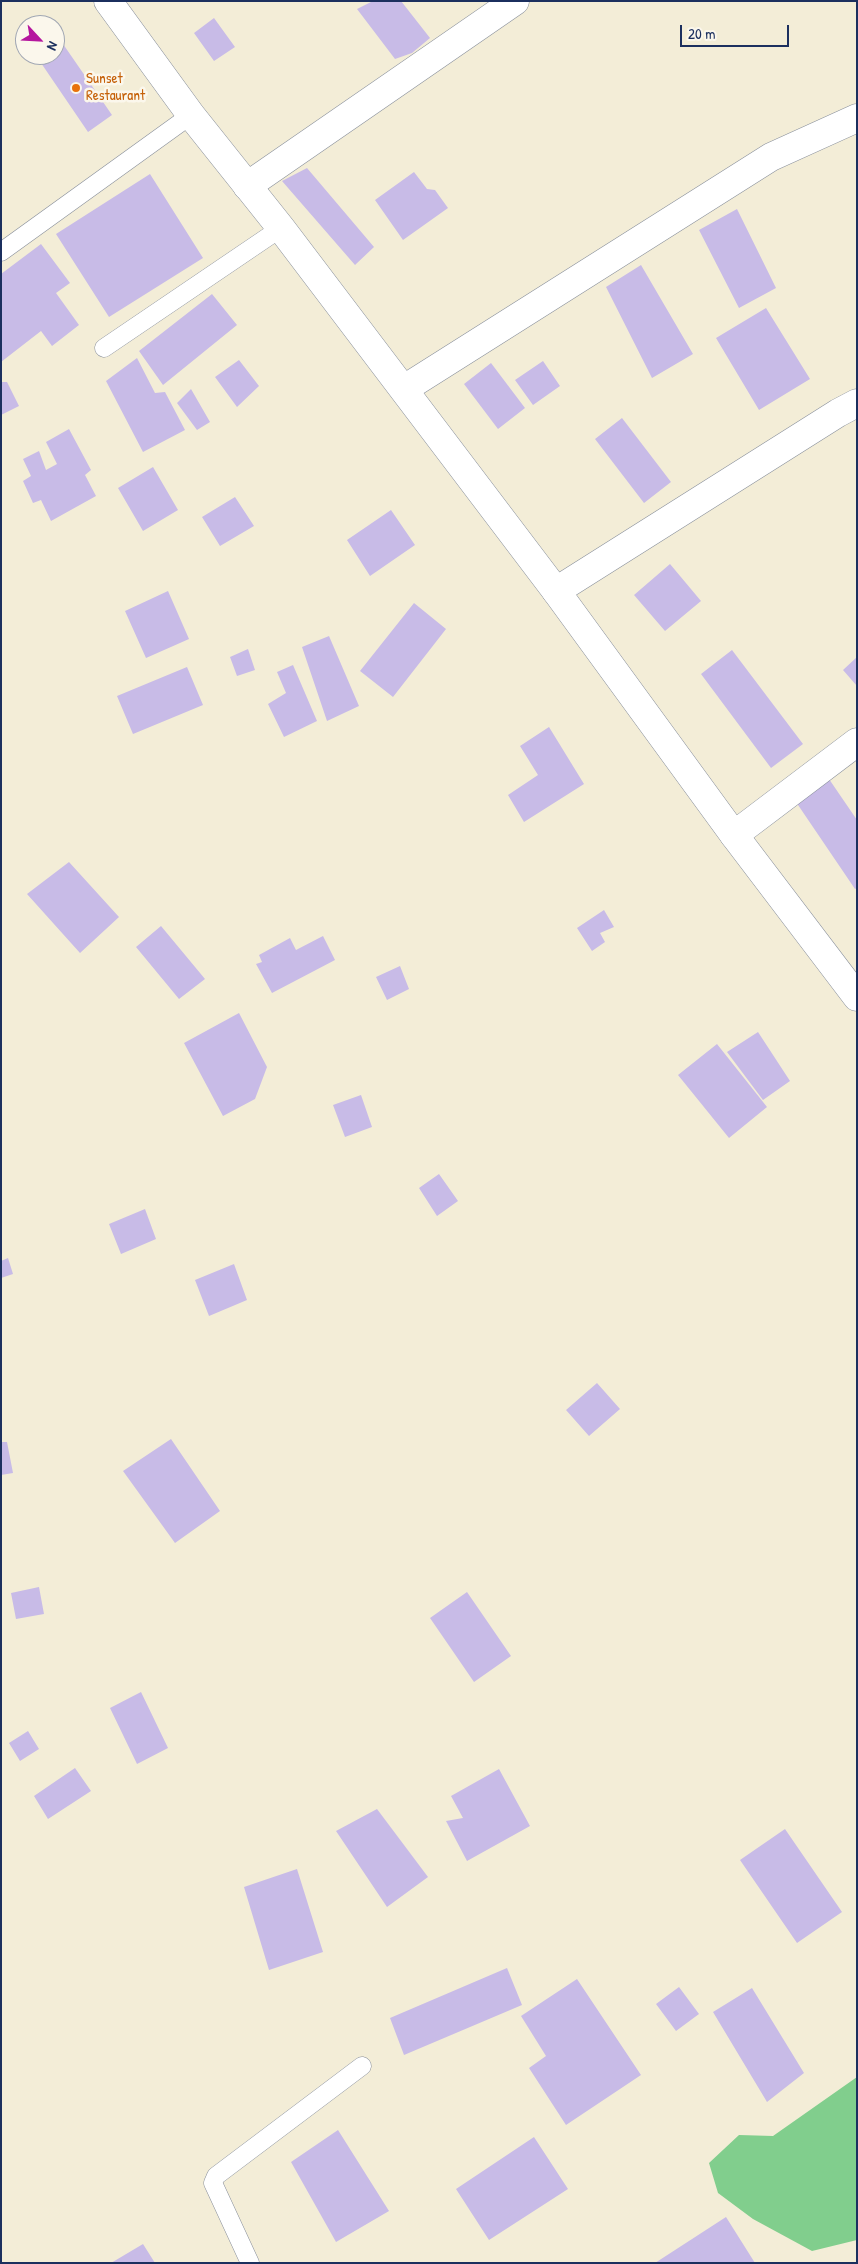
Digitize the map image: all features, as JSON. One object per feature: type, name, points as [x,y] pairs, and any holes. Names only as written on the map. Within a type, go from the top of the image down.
[{"type":"main road","points":[[108,1],[191,115],[281,228],[556,591],[734,834],[857,997]]},
{"type":"main road","points":[[247,186],[515,1]]},
{"type":"main road","points":[[404,389],[771,157],[857,118]]},
{"type":"main road","points":[[556,591],[838,413],[857,403]]},
{"type":"main road","points":[[734,834],[857,742]]},
{"type":"lane","points":[[1,252],[191,115]]},
{"type":"lane","points":[[104,348],[281,228]]},
{"type":"lane","points":[[250,2263],[213,2183],[216,2176],[362,2066]]},
{"type":"green space","points":[[857,2077],[857,2240],[812,2251],[753,2219],[718,2193],[709,2163],[739,2135],[773,2136]]},
{"type":"building","points":[[373,1],[401,1],[430,38],[412,53],[395,59],[357,9]]},
{"type":"building","points":[[214,18],[235,47],[214,61],[194,33]]},
{"type":"building","name":"Sunset Restaurant","points":[[65,47],[112,115],[88,132],[42,65],[65,65]]},
{"type":"building","points":[[307,168],[374,247],[355,265],[282,181]]},
{"type":"building","points":[[414,172],[427,189],[435,190],[448,208],[403,240],[375,200]]},
{"type":"building","points":[[150,174],[203,258],[109,317],[56,234]]},
{"type":"building","points":[[737,209],[776,288],[739,308],[699,230]]},
{"type":"building","points":[[41,244],[70,283],[56,293],[79,325],[52,346],[41,331],[1,362],[1,274]]},
{"type":"building","points":[[641,265],[693,354],[652,378],[606,287]]},
{"type":"building","points":[[212,294],[237,325],[163,385],[139,351]]},
{"type":"building","points":[[766,308],[810,379],[759,410],[716,338]]},
{"type":"building","points":[[137,358],[155,393],[165,392],[185,430],[143,452],[106,381]]},
{"type":"building","points":[[239,360],[259,386],[237,407],[215,377]]},
{"type":"building","points":[[543,361],[560,386],[533,405],[515,380]]},
{"type":"building","points":[[491,363],[525,408],[498,429],[464,384]]},
{"type":"building","points":[[1,382],[7,382],[19,406],[1,415]]},
{"type":"building","points":[[191,389],[210,422],[197,430],[177,403]]},
{"type":"building","points":[[622,418],[671,482],[644,503],[595,439]]},
{"type":"building","points":[[69,429],[91,470],[85,475],[96,496],[51,521],[41,500],[33,503],[23,481],[31,476],[23,459],[39,451],[46,470],[57,464],[46,442]]},
{"type":"building","points":[[153,467],[178,510],[143,531],[118,488]]},
{"type":"building","points":[[235,497],[254,526],[220,546],[202,517]]},
{"type":"building","points":[[391,510],[415,545],[370,576],[347,540]]},
{"type":"building","points":[[670,564],[701,601],[665,631],[634,595]]},
{"type":"building","points":[[168,591],[189,639],[146,658],[125,611]]},
{"type":"building","points":[[414,603],[446,629],[393,697],[360,671]]},
{"type":"building","points":[[329,636],[359,706],[327,721],[302,647]]},
{"type":"building","points":[[248,649],[255,670],[237,676],[230,657]]},
{"type":"building","points":[[732,650],[803,744],[771,768],[701,674]]},
{"type":"building","points":[[857,657],[857,686],[843,670]]},
{"type":"building","points":[[293,665],[317,721],[284,737],[268,704],[286,693],[277,672]]},
{"type":"building","points":[[187,667],[203,705],[133,734],[117,696]]},
{"type":"building","points":[[549,727],[584,784],[524,822],[508,795],[538,775],[520,746]]},
{"type":"building","points":[[829,779],[857,820],[857,888],[855,889],[796,802]]},
{"type":"building","points":[[69,862],[119,917],[80,953],[27,894]]},
{"type":"building","points":[[604,910],[614,927],[600,933],[605,942],[592,951],[577,928]]},
{"type":"building","points":[[161,926],[205,979],[179,999],[136,947]]},
{"type":"building","points":[[323,936],[335,960],[272,993],[256,964],[262,962],[259,955],[290,938],[296,950]]},
{"type":"building","points":[[400,966],[409,989],[387,1000],[376,977]]},
{"type":"building","points":[[239,1013],[267,1067],[255,1099],[223,1116],[184,1043]]},
{"type":"building","points":[[758,1032],[790,1081],[763,1100],[727,1052]]},
{"type":"building","points":[[717,1044],[767,1107],[729,1138],[678,1075]]},
{"type":"building","points":[[361,1095],[372,1127],[345,1137],[333,1105]]},
{"type":"building","points":[[439,1174],[458,1201],[437,1216],[419,1188]]},
{"type":"building","points":[[145,1209],[156,1239],[121,1254],[109,1224]]},
{"type":"building","points":[[8,1258],[13,1274],[1,1278],[1,1261]]},
{"type":"building","points":[[234,1264],[247,1300],[209,1316],[195,1280]]},
{"type":"building","points":[[597,1383],[620,1409],[589,1436],[566,1410]]},
{"type":"building","points":[[171,1439],[220,1511],[175,1543],[123,1471]]},
{"type":"building","points":[[1,1442],[7,1442],[13,1473],[1,1475]]},
{"type":"building","points":[[39,1587],[44,1614],[16,1619],[11,1593]]},
{"type":"building","points":[[467,1592],[511,1656],[474,1682],[430,1618]]},
{"type":"building","points":[[141,1692],[168,1748],[137,1764],[110,1708]]},
{"type":"building","points":[[28,1731],[39,1749],[20,1761],[9,1743]]},
{"type":"building","points":[[75,1768],[91,1791],[48,1819],[34,1796]]},
{"type":"building","points":[[499,1769],[530,1826],[467,1861],[446,1821],[463,1818],[451,1796]]},
{"type":"building","points":[[377,1809],[428,1877],[387,1907],[336,1831]]},
{"type":"building","points":[[785,1829],[842,1912],[797,1943],[740,1860]]},
{"type":"building","points":[[297,1869],[323,1952],[269,1970],[244,1887]]},
{"type":"building","points":[[507,1968],[522,2005],[404,2055],[390,2018]]},
{"type":"building","points":[[577,1979],[641,2075],[566,2125],[529,2068],[546,2056],[521,2016]]},
{"type":"building","points":[[679,1987],[699,2014],[676,2031],[656,2004]]},
{"type":"building","points":[[752,1988],[804,2073],[767,2102],[713,2012]]},
{"type":"building","points":[[338,2130],[389,2211],[336,2242],[291,2162]]},
{"type":"building","points":[[534,2137],[568,2189],[489,2240],[456,2189]]},
{"type":"building","points":[[726,2217],[755,2263],[655,2263]]},
{"type":"building","points":[[143,2244],[155,2263],[111,2263]]},
{"type":"place","name":"Sunset Restaurant","points":[[76,88]]}]
